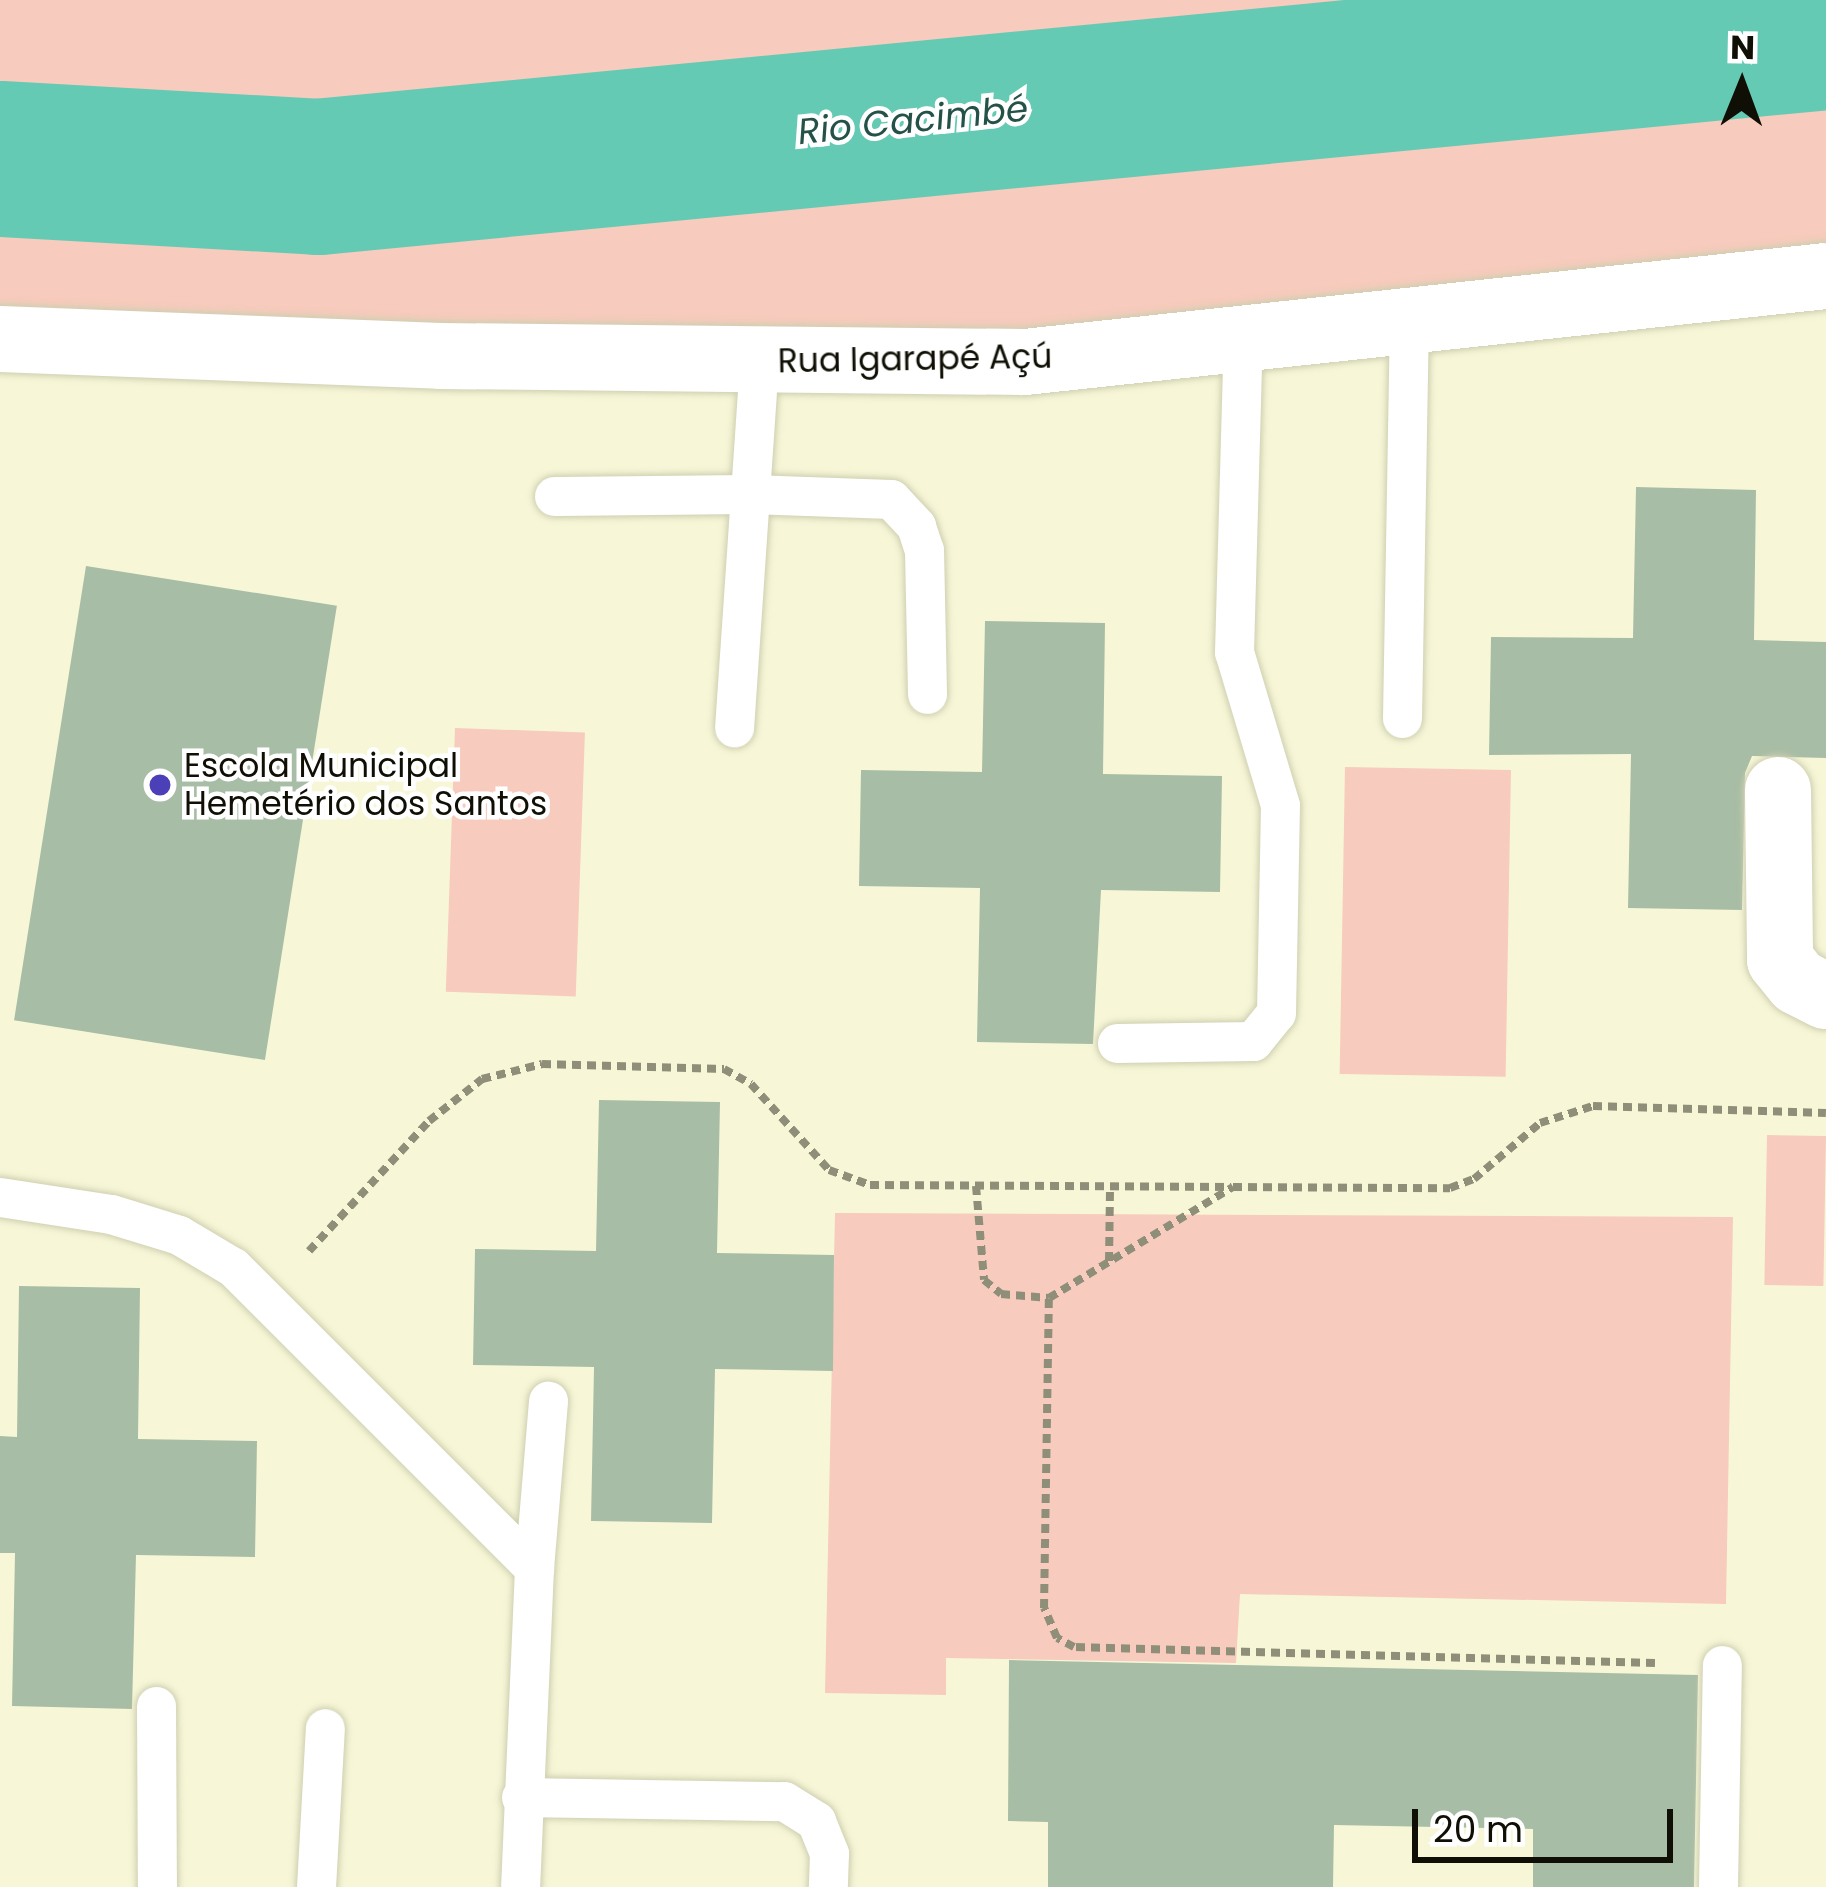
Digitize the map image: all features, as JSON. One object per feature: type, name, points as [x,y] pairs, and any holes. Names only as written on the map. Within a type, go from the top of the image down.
[{"type":"street","name":"Rua Igarapé Açú","points":[[0,339],[759,362],[1025,362],[1826,276]]},
{"type":"street","points":[[1778,790],[1780,960],[1798,982],[1826,996]]},
{"type":"lane","points":[[1402,718],[1409,318]]},
{"type":"lane","points":[[1117,1042],[1252,1041],[1276,1013],[1280,805],[1234,652],[1244,335]]},
{"type":"lane","points":[[734,727],[759,362]]},
{"type":"lane","points":[[554,496],[750,494],[891,499],[916,526],[927,694]]},
{"type":"lane","points":[[0,1197],[111,1214],[179,1235],[233,1267],[534,1568]]},
{"type":"lane","points":[[520,1887],[534,1568],[548,1401]]},
{"type":"lane","points":[[1718,1887],[1723,1665]]},
{"type":"lane","points":[[156,1706],[157,1887]]},
{"type":"lane","points":[[316,1887],[325,1728]]},
{"type":"lane","points":[[521,1797],[784,1801],[816,1821],[829,1853],[827,1887]]},
{"type":"path","points":[[266,1298],[429,1120],[482,1079],[542,1064],[724,1069],[751,1084],[846,1180],[976,1185],[1450,1188],[1474,1179],[1540,1123],[1593,1106],[1826,1113]]},
{"type":"path","points":[[976,1185],[984,1280],[1001,1294],[1049,1298],[1233,1187]]},
{"type":"path","points":[[1109,1262],[1110,1186]]},
{"type":"path","points":[[1049,1298],[1044,1609],[1057,1638],[1074,1647],[1723,1665]]},
{"type":"shaded area","points":[[0,0],[1826,0],[1826,290],[909,360],[0,308]]},
{"type":"shaded area","points":[[455,728],[585,733],[576,996],[446,992]]},
{"type":"shaded area","points":[[1345,767],[1511,770],[1506,1077],[1340,1074]]},
{"type":"shaded area","points":[[1767,1135],[1826,1136],[1823,1286],[1764,1285]]},
{"type":"shaded area","points":[[835,1213],[1733,1217],[1726,1604],[1240,1594],[1236,1663],[946,1658],[946,1695],[825,1693]]},
{"type":"building","points":[[1636,487],[1756,490],[1754,640],[1826,642],[1826,758],[1752,756],[1745,773],[1742,910],[1628,908],[1631,754],[1489,755],[1491,637],[1633,638]]},
{"type":"building","name":"Escola Municipal Hemetério dos Santos","points":[[86,566],[337,606],[265,1060],[14,1020]]},
{"type":"building","points":[[985,621],[1105,623],[1103,774],[1222,776],[1220,892],[1101,890],[1093,1044],[977,1042],[980,888],[859,886],[861,770],[982,772]]},
{"type":"building","points":[[599,1100],[720,1102],[717,1253],[834,1255],[833,1371],[715,1369],[712,1523],[591,1521],[594,1367],[473,1365],[475,1249],[596,1251]]},
{"type":"building","points":[[19,1286],[140,1288],[138,1439],[257,1441],[255,1557],[136,1555],[132,1709],[12,1706],[15,1553],[0,1553],[0,1436],[17,1437]]},
{"type":"building","points":[[1009,1660],[1698,1675],[1694,1887],[1533,1887],[1533,1829],[1334,1825],[1333,1887],[1048,1887],[1048,1822],[1008,1821]]},
{"type":"waterway","name":"Rio Cacimbé","points":[[0,159],[318,177],[1826,32]]},
{"type":"place","name":"Escola Municipal Hemetério dos Santos","points":[[160,785]]}]
